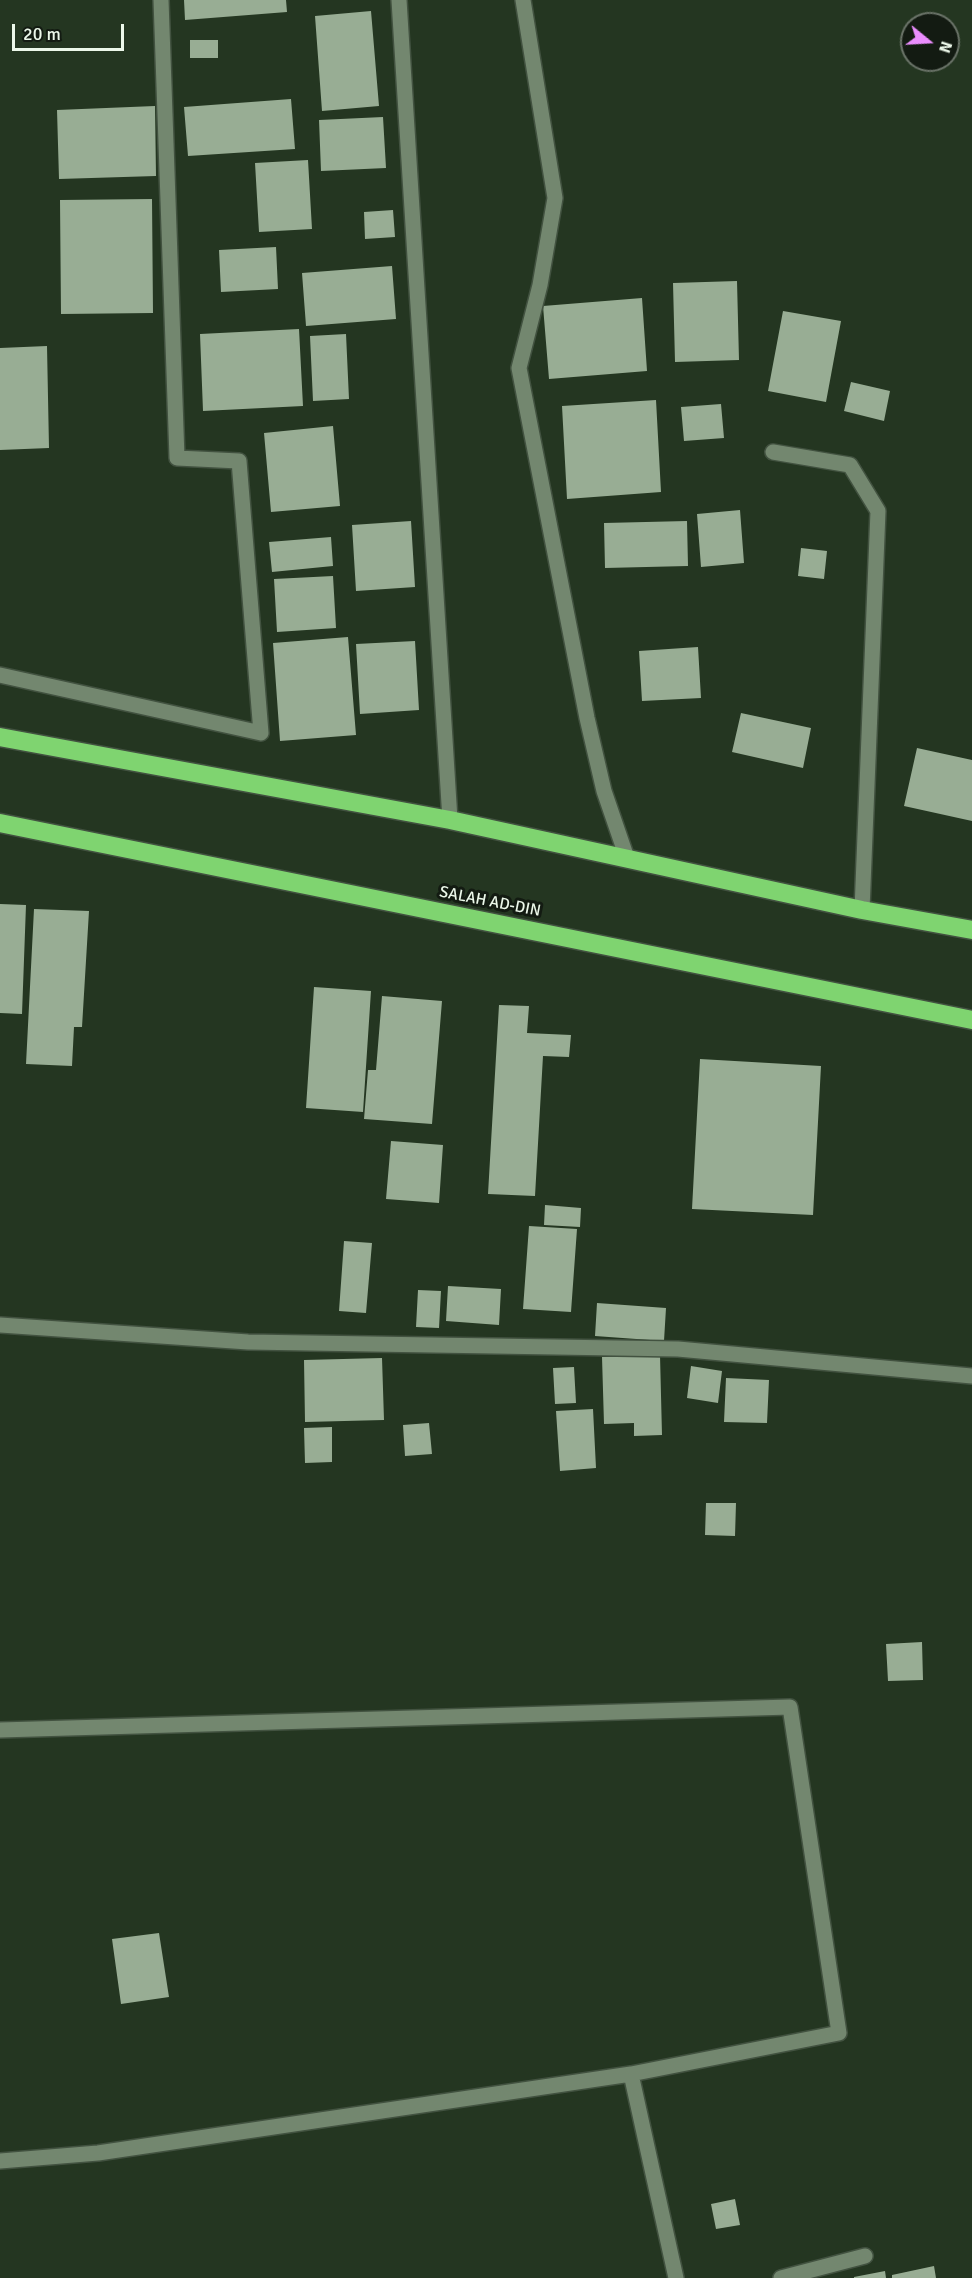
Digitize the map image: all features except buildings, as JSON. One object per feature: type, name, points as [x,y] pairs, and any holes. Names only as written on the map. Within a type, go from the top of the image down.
[{"type":"highway","points":[[0,737],[450,820],[862,910],[972,930]]},
{"type":"highway","name":"SALAH AD-DIN","points":[[0,823],[972,1020]]},
{"type":"street","points":[[0,675],[261,733],[239,461],[177,458],[161,0]]},
{"type":"street","points":[[399,0],[450,820]]},
{"type":"street","points":[[523,0],[555,198],[540,285],[519,368],[585,708],[604,791],[627,858]]},
{"type":"street","points":[[773,452],[850,465],[878,511],[862,910]]},
{"type":"street","points":[[0,1325],[248,1342],[678,1349],[972,1376]]},
{"type":"street","points":[[0,1730],[790,1707],[839,2033],[631,2074],[98,2153],[0,2161]]},
{"type":"street","points":[[631,2074],[676,2278]]},
{"type":"street","points":[[781,2278],[865,2256]]}]
